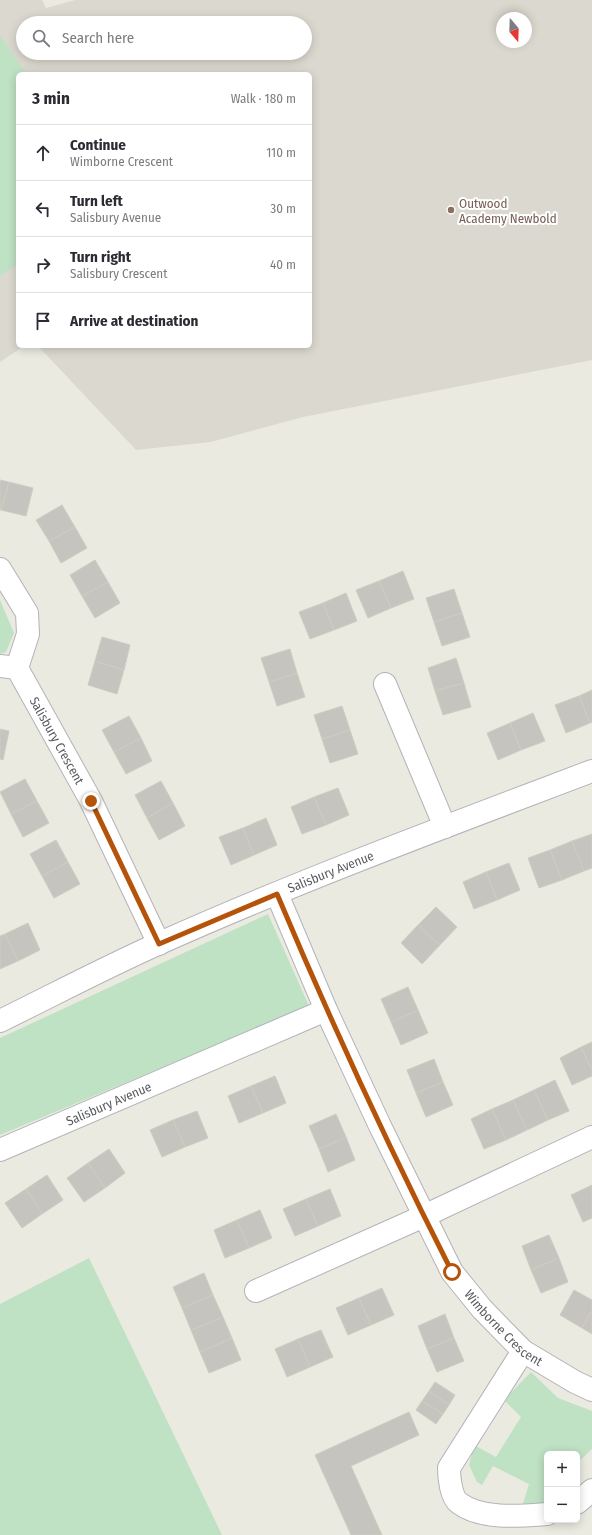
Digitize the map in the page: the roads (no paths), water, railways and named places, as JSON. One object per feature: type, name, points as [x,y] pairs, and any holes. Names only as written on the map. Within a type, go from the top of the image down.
[{"type":"street","name":"Salisbury Crescent","points":[[0,568],[27,613],[28,634],[8,667],[91,801],[159,944]]},
{"type":"street","points":[[385,684],[445,827]]},
{"type":"street","name":"Salisbury Avenue","points":[[0,1021],[159,944],[277,894],[445,827],[592,771]]},
{"type":"street","name":"Wimborne Crescent","points":[[277,894],[326,1010],[452,1272],[482,1309],[523,1351],[575,1382],[592,1390]]},
{"type":"street","name":"Salisbury Avenue","points":[[0,1150],[326,1010]]},
{"type":"street","points":[[256,1291],[424,1216],[592,1137]]},
{"type":"street","points":[[523,1351],[449,1468],[449,1483],[458,1503],[480,1513],[519,1517],[544,1514]]},
{"type":"street","points":[[580,1500],[592,1490]]},
{"type":"place","name":"Outwood Academy Newbold","points":[[451,210]]}]
